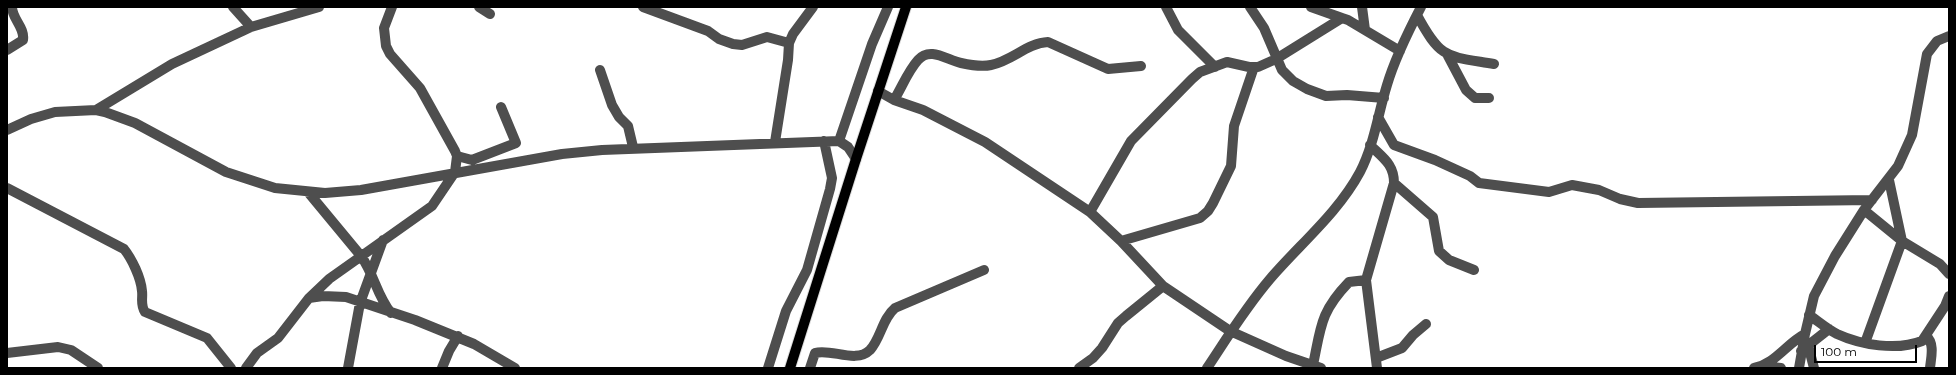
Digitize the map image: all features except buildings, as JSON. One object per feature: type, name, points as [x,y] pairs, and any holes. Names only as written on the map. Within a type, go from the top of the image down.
[{"type":"main road","points":[[790,368],[856,158],[906,7]]},
{"type":"street","points":[[7,50],[23,40],[24,34],[12,11],[12,7]]},
{"type":"street","points":[[233,7],[251,27]]},
{"type":"street","points":[[96,110],[172,64],[251,27],[319,7]]},
{"type":"street","points":[[246,368],[257,353],[278,338],[308,298],[329,279],[432,206],[443,192],[454,172],[457,156],[420,88],[390,54],[386,46],[384,28],[392,7]]},
{"type":"street","points":[[479,7],[490,14]]},
{"type":"street","points":[[643,7],[708,31],[719,39],[733,44],[742,45],[767,38],[789,43]]},
{"type":"street","points":[[775,142],[788,60],[789,43],[793,34],[813,7]]},
{"type":"street","points":[[839,141],[870,49],[888,7]]},
{"type":"street","points":[[1166,7],[1178,30],[1215,67]]},
{"type":"street","points":[[1250,7],[1264,28],[1282,70],[1293,81],[1307,89],[1326,96],[1347,95],[1384,98]]},
{"type":"street","points":[[1311,7],[1348,20],[1400,51]]},
{"type":"street","points":[[1362,7],[1365,30]]},
{"type":"street","points":[[1207,368],[1230,331],[1270,279],[1315,230],[1347,192],[1360,171],[1370,145],[1400,51],[1419,11]]},
{"type":"street","points":[[1419,11],[1431,41],[1448,56],[1466,90],[1475,98],[1489,98]]},
{"type":"street","points":[[1090,212],[1131,142],[1196,75],[1232,62],[1254,67],[1276,59],[1342,18]]},
{"type":"street","points":[[1799,368],[1805,348],[1805,334],[1809,315],[1818,289],[1835,256],[1864,210],[1889,180],[1898,166],[1912,135],[1927,54],[1937,41],[1949,36]]},
{"type":"street","points":[[894,100],[918,59],[928,54],[938,55],[961,63],[982,66],[991,65],[1039,42],[1048,42],[1108,69],[1140,66]]},
{"type":"street","points":[[1448,56],[1494,64]]},
{"type":"street","points":[[1121,240],[1200,218],[1208,211],[1231,166],[1234,126],[1254,67]]},
{"type":"street","points":[[600,70],[612,105],[619,117],[628,126],[633,147]]},
{"type":"street","points":[[878,91],[894,100],[923,110],[984,142],[1090,212],[1121,240],[1163,286],[1230,331],[1286,356],[1317,367],[1323,319],[1328,308],[1349,282],[1366,280]]},
{"type":"street","points":[[457,156],[472,160],[516,143],[501,107]]},
{"type":"street","points":[[7,130],[31,119],[47,114],[96,110],[136,122],[226,172],[265,185],[308,192],[361,190],[454,172],[562,154],[633,147],[839,141],[848,147],[856,158]]},
{"type":"street","points":[[1378,117],[1394,146],[1435,160],[1470,176],[1479,183],[1496,186],[1549,192],[1572,185],[1599,190],[1620,199],[1638,203],[1872,200]]},
{"type":"street","points":[[768,368],[786,311],[806,270],[830,189],[832,178],[824,141]]},
{"type":"street","points":[[1370,145],[1391,166],[1394,173],[1394,183],[1366,280],[1377,363],[1402,348],[1413,335],[1426,324]]},
{"type":"street","points":[[1865,343],[1902,241],[1889,180]]},
{"type":"street","points":[[1394,183],[1433,217],[1439,251],[1449,260],[1474,270]]},
{"type":"street","points":[[7,188],[124,249],[129,255],[140,283],[142,304],[146,312],[207,338],[231,368]]},
{"type":"street","points":[[308,192],[361,256],[370,272],[380,297],[391,313]]},
{"type":"street","points":[[1864,210],[1902,241],[1940,264],[1949,274]]},
{"type":"street","points":[[348,368],[360,303],[370,272],[383,240]]},
{"type":"street","points":[[810,368],[815,353],[820,352],[843,355],[860,355],[867,352],[873,345],[888,314],[895,308],[984,270]]},
{"type":"street","points":[[1079,368],[1093,358],[1102,348],[1118,323],[1163,286]]},
{"type":"street","points":[[308,298],[323,296],[346,297],[458,336],[515,368]]},
{"type":"street","points":[[1809,315],[1829,329],[1849,338],[1865,343],[1900,346],[1922,341],[1945,306],[1949,296]]},
{"type":"street","points":[[1805,348],[1829,329]]},
{"type":"street","points":[[1759,367],[1776,357],[1792,340],[1805,334]]},
{"type":"street","points":[[442,368],[448,351],[458,336]]},
{"type":"street","points":[[1926,336],[1930,339],[1932,344],[1930,368]]},
{"type":"street","points":[[7,353],[58,347],[71,350],[98,368]]},
{"type":"street","points":[[1805,348],[1814,368]]},
{"type":"street","points":[[1759,367],[1781,368]]}]
